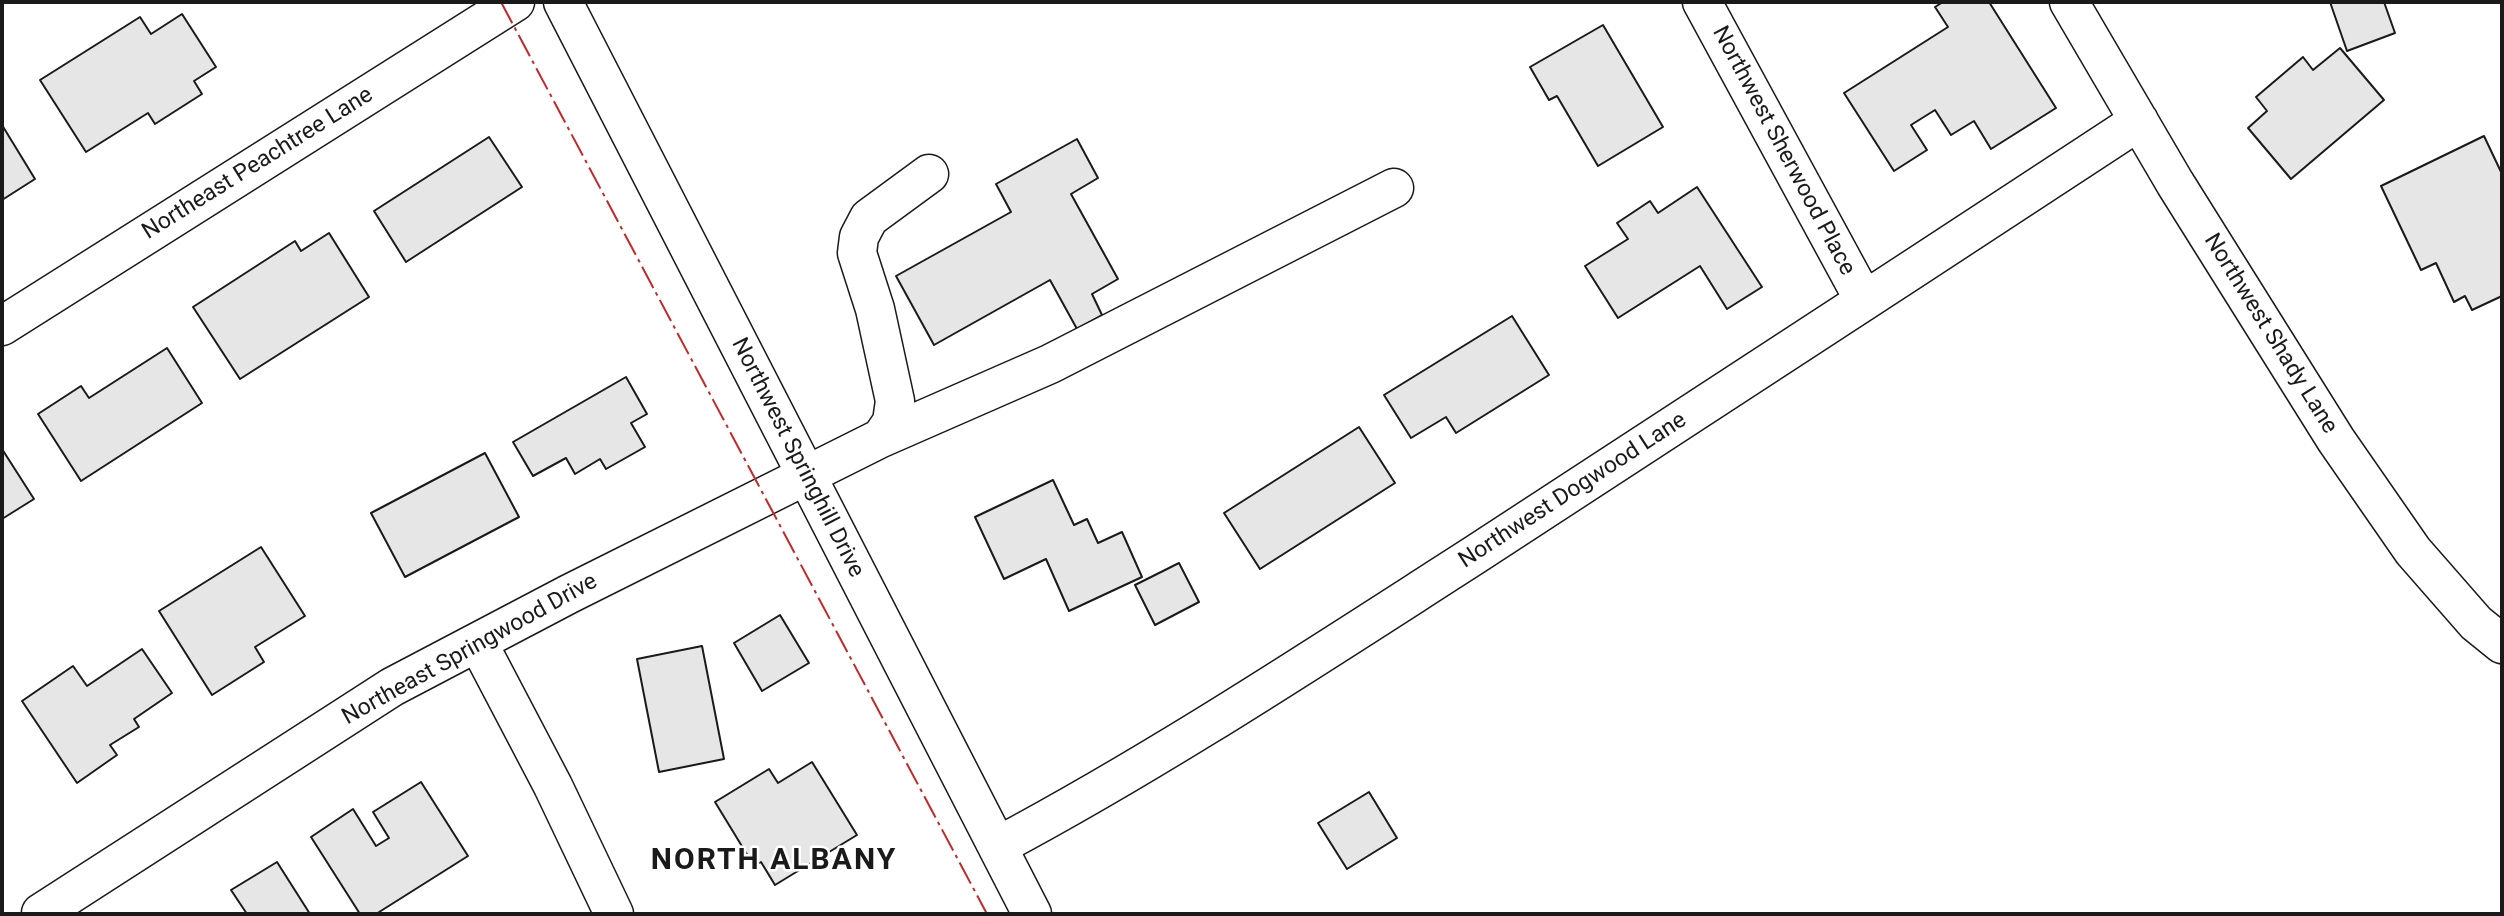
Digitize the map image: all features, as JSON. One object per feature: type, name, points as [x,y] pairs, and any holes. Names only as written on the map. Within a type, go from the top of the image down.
[{"type":"street","name":"Northeast Peachtree Lane","points":[[2,326],[515,2]]},
{"type":"street","name":"Northwest Springhill Drive","points":[[563,2],[1032,914]]},
{"type":"street","name":"Northwest Sherwood Place","points":[[1702,2],[1864,300]]},
{"type":"street","name":"Northwest Shady Lane","points":[[2069,2],[2139,121],[2344,451],[2413,551],[2476,623],[2502,644]]},
{"type":"street","name":"Northwest Dogwood Lane","points":[[998,846],[1088,797],[1406,599],[1763,369],[2139,121]]},
{"type":"street","points":[[881,438],[892,422],[895,401],[876,309],[857,253],[859,237],[869,218],[929,174]]},
{"type":"street","name":"Northeast Springwood Drive","points":[[42,914],[392,687],[569,594],[806,475],[881,438],[1050,364],[1394,188]]},
{"type":"street","points":[[478,643],[553,786],[614,914]]},
{"type":"building","points":[[1943,2],[1989,2],[2056,108],[1991,149],[1974,121],[1951,135],[1935,110],[1911,125],[1927,150],[1894,171],[1844,93],[1948,27],[1935,7]]},
{"type":"building","points":[[2330,2],[2384,2],[2395,33],[2347,51]]},
{"type":"building","points":[[182,14],[216,67],[194,81],[202,94],[155,124],[148,113],[86,152],[40,80],[140,17],[151,34]]},
{"type":"building","points":[[1603,25],[1663,127],[1598,166],[1557,96],[1549,100],[1530,67]]},
{"type":"building","points":[[2340,48],[2384,100],[2291,179],[2248,128],[2267,111],[2256,97],[2303,57],[2313,70]]},
{"type":"building","points":[[2,125],[35,179],[2,200]]},
{"type":"building","points":[[2484,136],[2502,174],[2502,296],[2472,310],[2465,296],[2454,302],[2436,263],[2421,270],[2381,186]]},
{"type":"building","points":[[489,137],[522,187],[406,262],[374,211]]},
{"type":"building","points":[[1077,139],[1098,178],[1071,194],[1118,279],[1092,294],[1102,315],[1077,329],[1050,280],[934,345],[896,276],[1011,212],[996,184]]},
{"type":"building","points":[[1697,187],[1762,287],[1727,309],[1700,266],[1618,318],[1585,266],[1628,239],[1617,223],[1650,201],[1658,213]]},
{"type":"building","points":[[329,233],[369,297],[240,379],[193,307],[295,241],[301,251]]},
{"type":"building","points":[[1512,316],[1549,375],[1456,433],[1446,417],[1411,438],[1384,395]]},
{"type":"building","points":[[167,348],[202,403],[81,481],[38,414],[81,386],[89,398]]},
{"type":"building","points":[[626,377],[647,414],[631,423],[645,447],[606,469],[600,459],[575,474],[566,458],[533,476],[513,442]]},
{"type":"building","points":[[1359,427],[1395,483],[1260,569],[1224,513]]},
{"type":"building","points":[[2,449],[34,499],[2,519]]},
{"type":"building","points":[[485,453],[519,517],[405,577],[371,513]]},
{"type":"building","points":[[1053,480],[1074,525],[1087,519],[1098,543],[1122,532],[1142,577],[1069,611],[1046,559],[1004,579],[975,517]]},
{"type":"building","points":[[261,547],[305,616],[255,647],[264,662],[212,695],[159,611]]},
{"type":"building","points":[[1179,563],[1199,602],[1155,625],[1135,585]]},
{"type":"building","points":[[780,615],[809,663],[762,691],[734,643]]},
{"type":"building","points":[[702,646],[724,759],[659,772],[637,659]]},
{"type":"building","points":[[142,649],[172,693],[134,719],[139,727],[110,745],[117,755],[77,783],[22,701],[73,666],[87,686]]},
{"type":"building","points":[[812,762],[857,835],[775,885],[761,862],[754,866],[715,802],[769,769],[778,783]]},
{"type":"building","points":[[421,782],[468,856],[376,914],[360,914],[311,837],[353,809],[376,846],[389,838],[373,812]]},
{"type":"building","points":[[1369,792],[1397,838],[1347,869],[1318,823]]},
{"type":"building","points":[[277,862],[310,914],[247,914],[231,890]]},
{"type":"power","points":[[501,2],[987,914]]},
{"type":"district","name":"NORTH ALBANY","points":[[774,861]]}]
